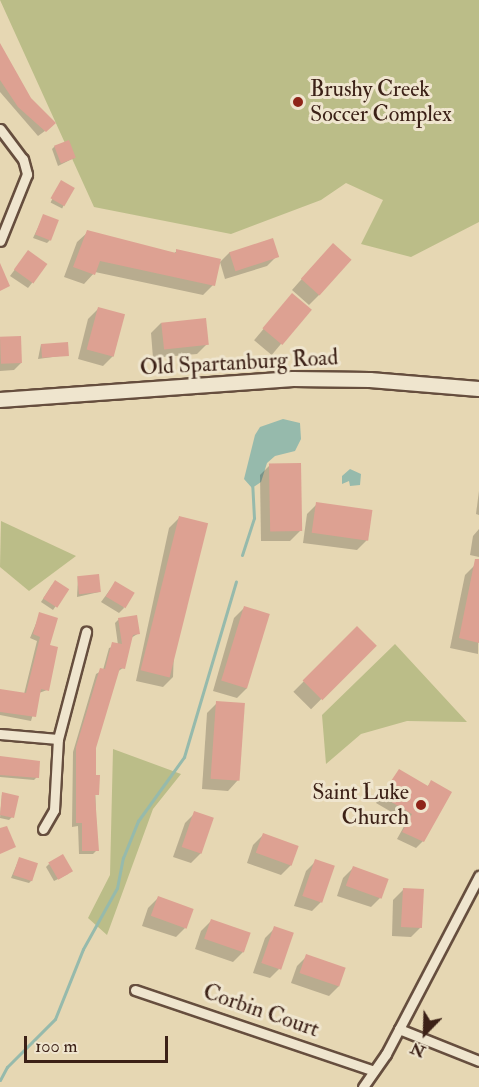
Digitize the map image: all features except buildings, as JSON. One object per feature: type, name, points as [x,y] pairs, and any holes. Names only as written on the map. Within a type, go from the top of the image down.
[{"type":"main road","name":"Old Spartanburg Road","points":[[0,400],[276,379],[370,380],[479,390]]},
{"type":"street","points":[[0,129],[23,159],[27,174],[0,241]]},
{"type":"street","points":[[43,829],[56,803],[58,739],[86,632]]},
{"type":"street","points":[[0,734],[58,739]]},
{"type":"street","points":[[363,1087],[399,1029],[479,876]]},
{"type":"street","name":"Corbin Court","points":[[135,990],[374,1071]]},
{"type":"street","points":[[399,1029],[479,1061]]},
{"type":"green space","name":"Brushy Creek Soccer Complex","points":[[0,0],[479,0],[479,222],[411,257],[361,244],[383,200],[346,183],[321,200],[231,234],[94,207]]},
{"type":"green space","points":[[1,521],[76,556],[29,591],[0,567]]},
{"type":"green space","points":[[395,644],[467,722],[407,721],[361,734],[326,764],[322,715]]},
{"type":"green space","points":[[113,749],[181,774],[153,809],[107,935],[88,918],[110,875]]},
{"type":"shaded area","points":[[283,419],[300,423],[301,439],[295,451],[275,456],[267,463],[261,482],[252,488],[244,479],[255,435],[260,427]]},
{"type":"shaded area","points":[[350,469],[361,474],[360,485],[350,486],[349,481],[342,484],[342,476]]},
{"type":"waterway","points":[[242,555],[254,518],[252,484]]},
{"type":"waterway","points":[[0,1080],[7,1067],[55,1019],[83,949],[117,888],[123,858],[138,821],[184,757],[236,582]]},
{"type":"place","name":"Brushy Creek Soccer Complex","points":[[298,102]]},
{"type":"place","name":"Saint Luke Church","points":[[421,805]]}]
